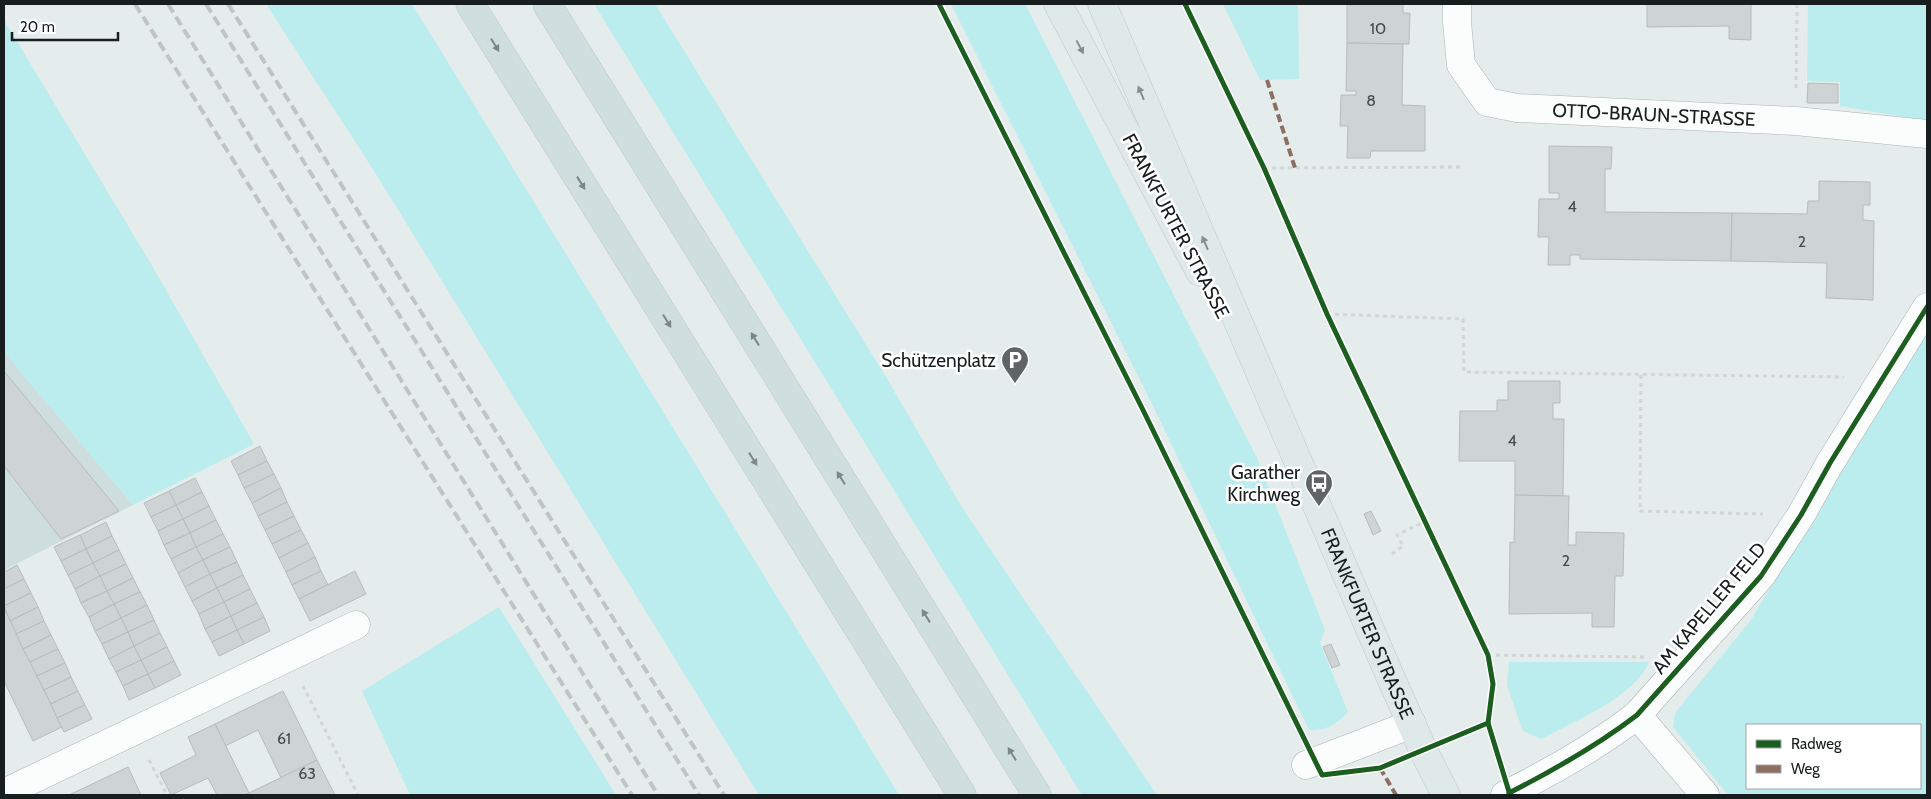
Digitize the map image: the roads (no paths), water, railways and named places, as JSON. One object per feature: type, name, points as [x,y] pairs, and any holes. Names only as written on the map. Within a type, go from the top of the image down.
[{"type":"highway","points":[[470,4],[962,795]]},
{"type":"highway","points":[[547,4],[1038,795]]},
{"type":"main road","name":"FRANKFURTER STRASSE","points":[[1058,4],[1294,448]]},
{"type":"main road","name":"FRANKFURTER STRASSE","points":[[1102,4],[1423,750],[1446,795]]},
{"type":"street","name":"OTTO-BRAUN-STRASSE","points":[[1457,4],[1462,66],[1487,102],[1517,108],[1796,121],[1927,134]]},
{"type":"street","name":"AM KAPELLER FELD","points":[[1505,795],[1564,764],[1638,716],[1761,576],[1801,515],[1830,463],[1927,307]]},
{"type":"street","points":[[4,792],[356,625]]},
{"type":"street","points":[[1638,716],[1705,795]]},
{"type":"street","points":[[1306,765],[1412,724]]},
{"type":"railway","points":[[135,4],[632,795]]},
{"type":"railway","points":[[168,4],[658,795]]},
{"type":"railway","points":[[206,4],[699,795]]},
{"type":"railway","points":[[228,4],[724,795]]},
{"type":"place","name":"Schützenplatz","points":[[1015,384]]},
{"type":"place","name":"Garather Kirchweg","points":[[1319,507]]}]
